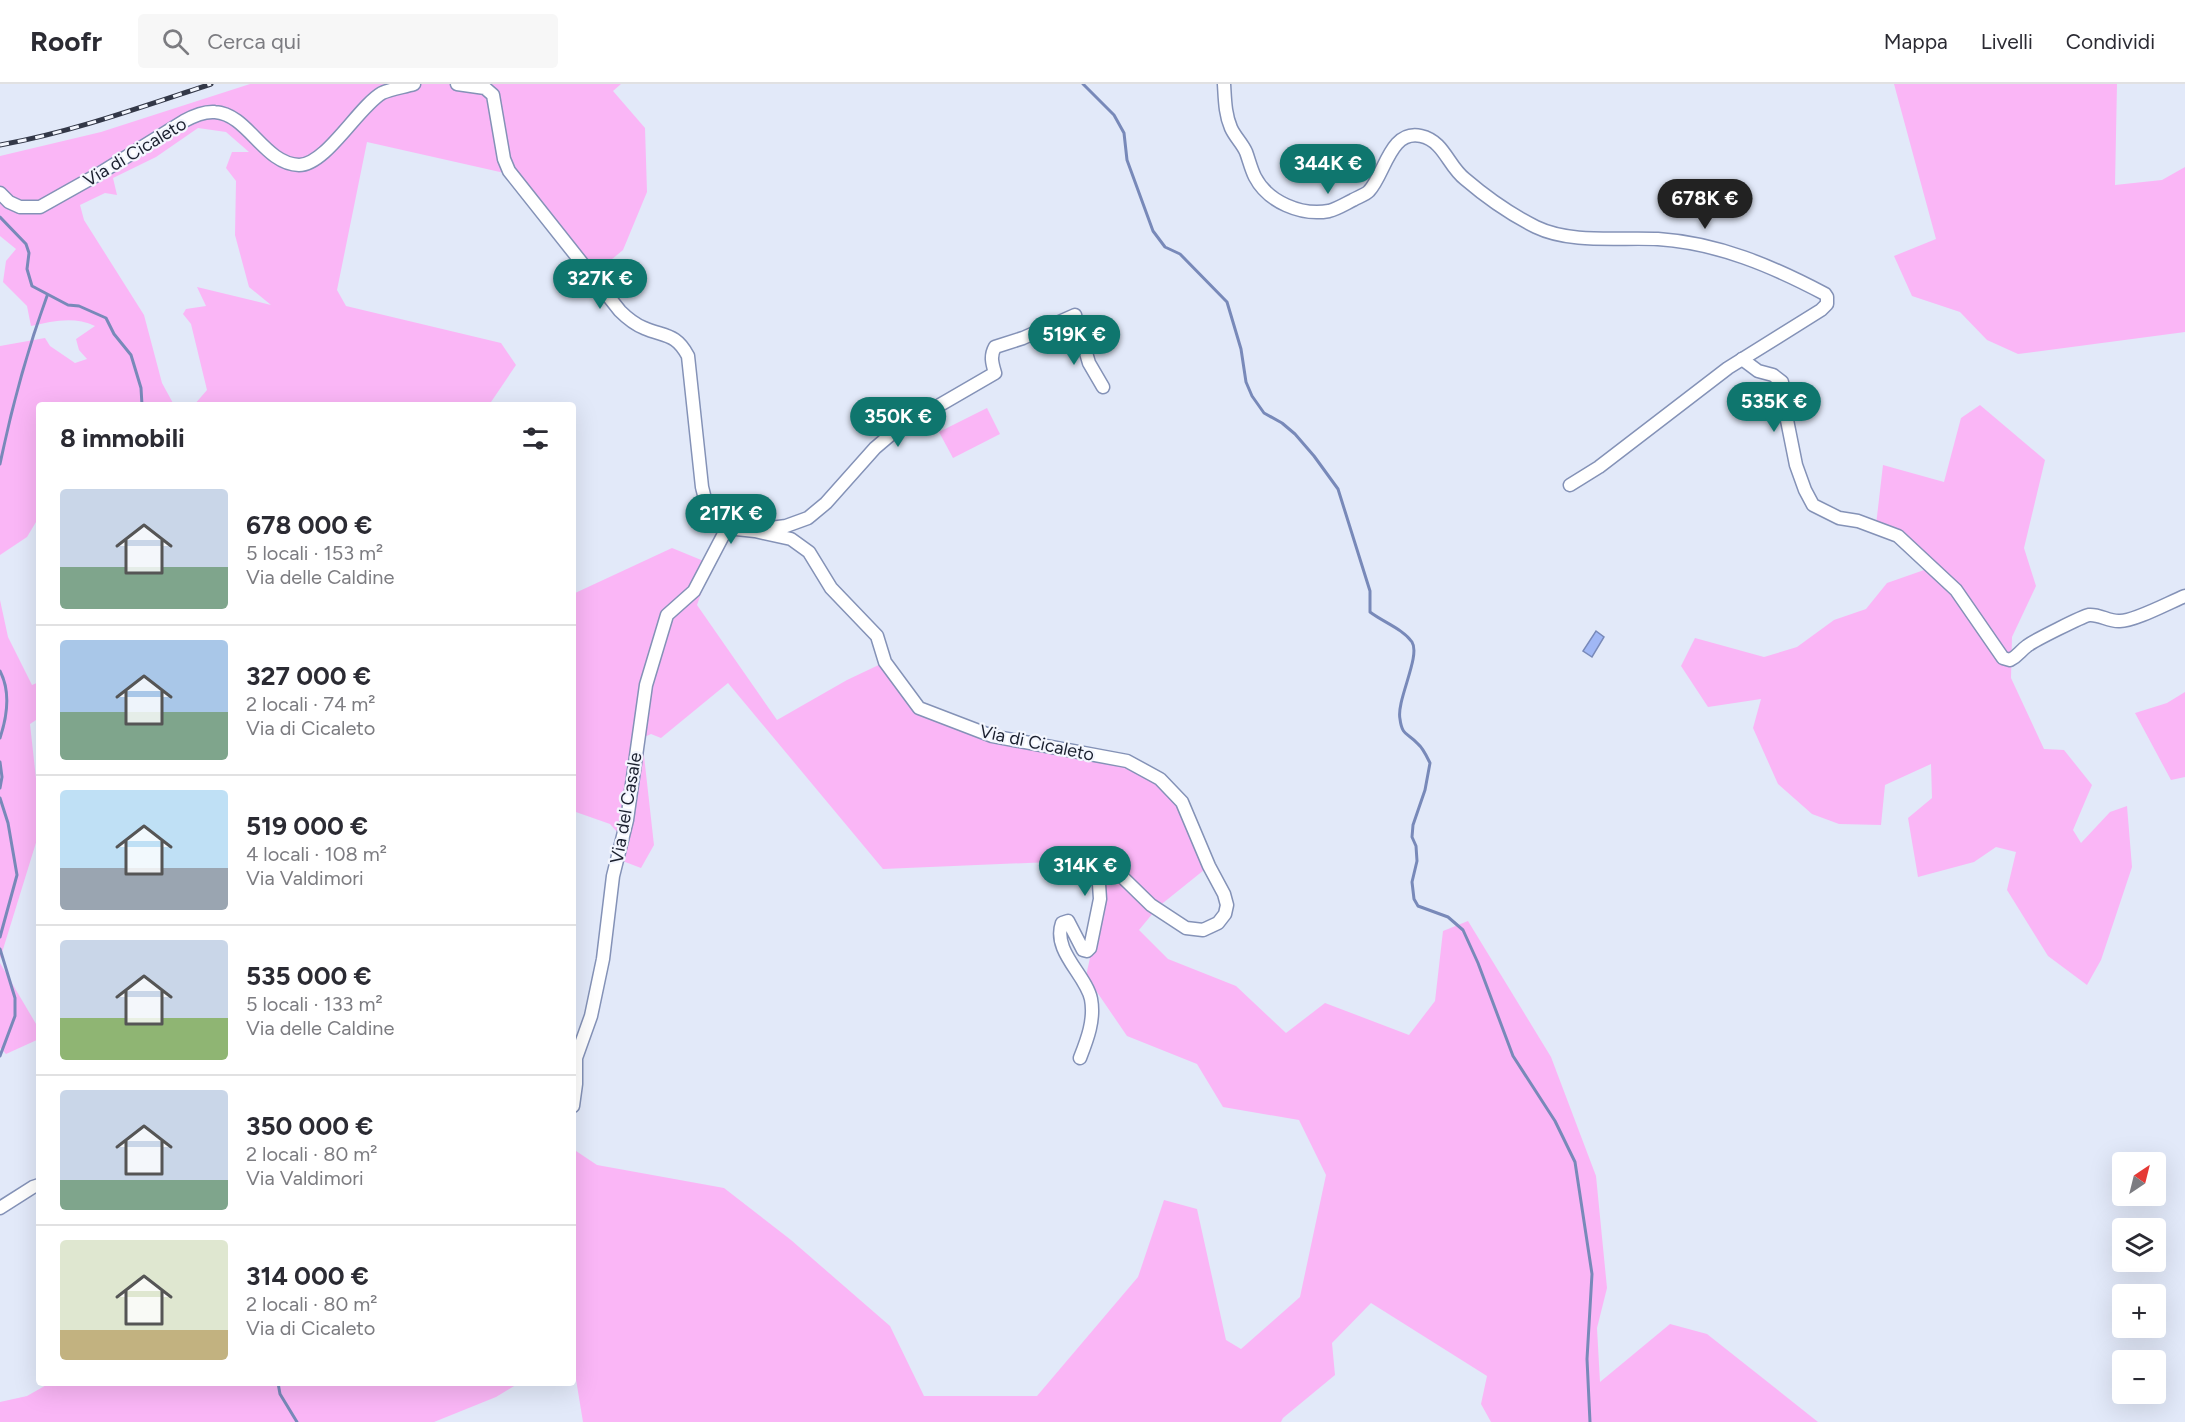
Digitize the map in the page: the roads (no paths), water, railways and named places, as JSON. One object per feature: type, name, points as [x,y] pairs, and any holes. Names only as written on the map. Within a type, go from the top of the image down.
[{"type":"street","name":"Via di Cicaleto","points":[[0,193],[9,202],[20,207],[29,209],[40,207],[184,121],[198,114],[216,112],[231,118],[278,158],[299,165],[306,164],[328,149],[360,113],[382,93],[414,84]]},
{"type":"street","points":[[457,84],[485,88],[493,95],[504,159],[509,171],[620,311],[630,320],[645,328],[671,335],[683,345],[688,356],[702,487],[707,507],[718,522],[727,528]]},
{"type":"street","points":[[1224,84],[1226,112],[1232,130],[1245,150],[1255,178],[1274,200],[1290,206],[1323,212],[1330,211],[1367,193],[1377,180],[1395,145],[1405,137],[1421,136],[1432,140],[1442,148],[1466,180],[1538,228],[1578,238],[1658,239],[1699,244],[1738,255],[1790,276],[1827,297],[1827,304],[1821,310],[1728,368],[1599,467],[1570,485]]},
{"type":"street","points":[[755,531],[786,526],[808,518],[826,503],[875,448],[895,431],[995,373],[992,352],[995,346],[1026,337],[1075,315],[1089,363],[1103,387]]},
{"type":"street","points":[[1742,359],[1758,371],[1773,375],[1782,382],[1796,465],[1813,505],[1839,518],[1898,536],[1956,590],[2003,658],[2010,660],[2018,657],[2027,646],[2043,636],[2088,615],[2100,616],[2111,622],[2125,621],[2185,596]]},
{"type":"street","name":"Via di Cicaleto","points":[[727,528],[755,531],[791,539],[801,544],[809,552],[831,588],[877,636],[885,662],[918,708],[992,736],[1127,761],[1160,779],[1182,802],[1209,866],[1224,894],[1227,905],[1225,914],[1218,923],[1203,930],[1186,928],[1152,905],[1110,865],[1105,862],[1100,865],[1098,869],[1100,899],[1090,948],[1087,951],[1083,950],[1068,921],[1062,923],[1060,928],[1064,948],[1087,988],[1092,1007],[1088,1039],[1080,1058]]},
{"type":"street","name":"Via del Casale","points":[[576,1084],[576,1058],[591,1016],[603,959],[613,876],[627,820],[646,685],[667,615],[694,591],[727,528]]},
{"type":"street","points":[[0,1208],[36,1186]]},
{"type":"water","points":[[1596,631],[1604,637],[1592,657],[1583,651]]},
{"type":"waterway","points":[[1083,84],[1114,115],[1124,133],[1127,160],[1153,231],[1165,247],[1180,254],[1227,302],[1241,349],[1246,382],[1252,396],[1264,413],[1282,423],[1295,434],[1338,489],[1370,591],[1370,612],[1398,629],[1412,642],[1413,657],[1401,701],[1400,719],[1404,731],[1422,748],[1430,763],[1425,790],[1413,825],[1412,837],[1416,846],[1417,861],[1412,882],[1414,899],[1418,906],[1448,917],[1463,930],[1513,1056],[1555,1121],[1575,1162],[1592,1274],[1587,1359],[1590,1422]]},
{"type":"waterway","points":[[0,217],[26,244],[29,253],[27,269],[32,286],[68,305],[79,306],[106,318],[114,334],[131,355],[141,388],[142,402]]},
{"type":"waterway","points":[[0,464],[20,379],[47,296]]},
{"type":"waterway","points":[[0,671],[7,696],[0,738]]},
{"type":"waterway","points":[[0,762],[2,777],[0,788]]},
{"type":"waterway","points":[[0,798],[8,823],[17,875],[0,937]]},
{"type":"waterway","points":[[0,949],[15,998],[15,1016],[0,1056]]},
{"type":"waterway","points":[[279,1386],[280,1394],[297,1422]]},
{"type":"railway","points":[[0,145],[80,126],[211,84]]}]
